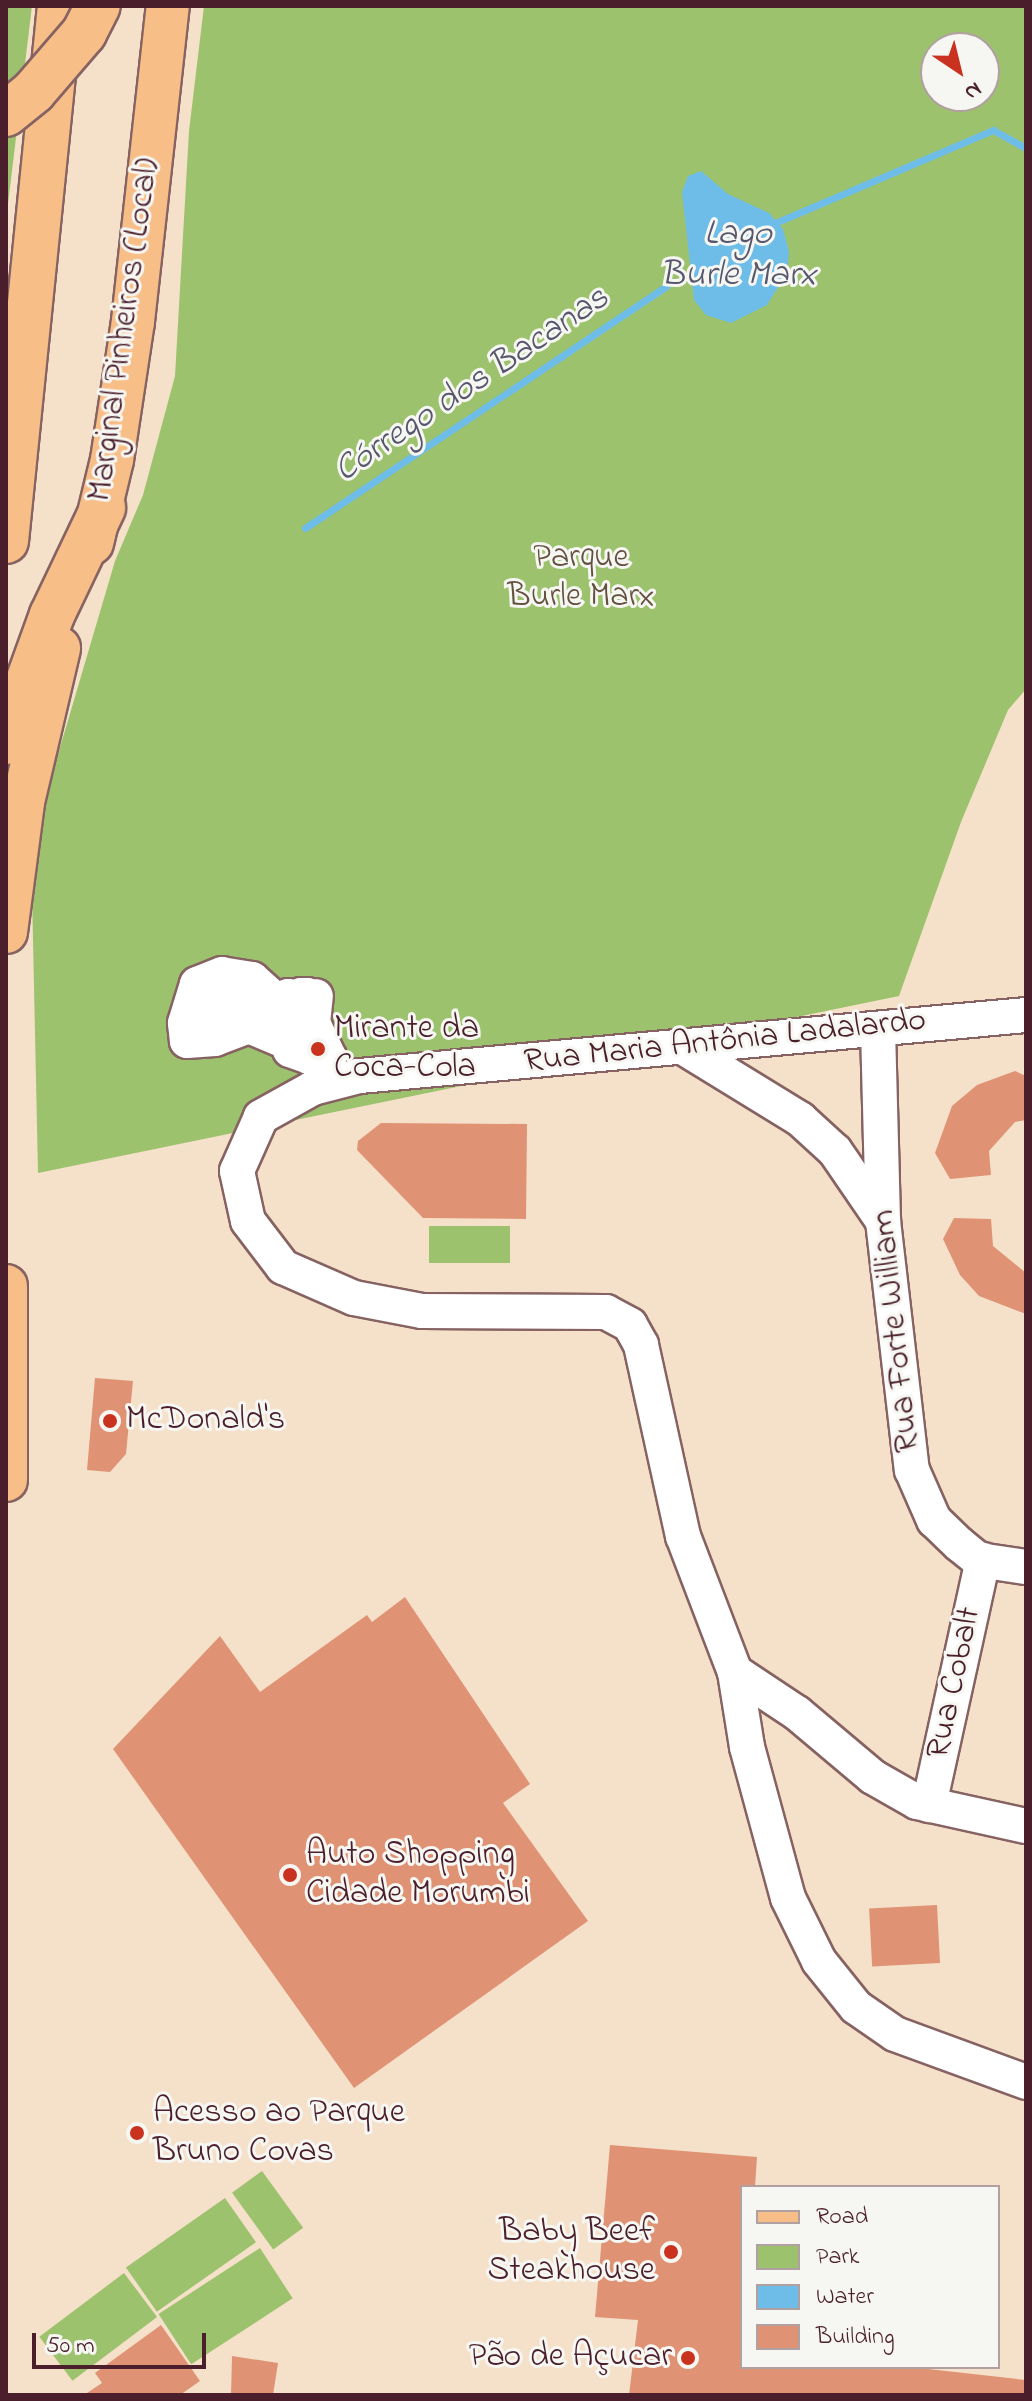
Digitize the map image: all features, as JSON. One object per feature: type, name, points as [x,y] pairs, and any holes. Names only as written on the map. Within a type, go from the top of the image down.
[{"type":"highway","points":[[6,541],[60,6]]},
{"type":"highway","points":[[6,114],[34,91],[84,33],[98,6]]},
{"type":"highway","points":[[6,742],[40,643],[103,508]]},
{"type":"main road","name":"Marginal Pinheiros (Local)","points":[[6,932],[44,702],[103,508],[133,321],[168,6]]},
{"type":"main road","points":[[6,1286],[6,1480]]},
{"type":"street","points":[[247,993],[222,974],[197,984],[185,1023],[187,1041],[215,1039],[249,1026],[284,1041],[274,1027],[276,1003],[288,996],[290,1050],[309,1057],[299,1027],[301,995],[307,995],[301,1018],[317,1061],[329,1057],[313,1023],[316,996]]},
{"type":"street","name":"Rua Maria Antônia Ladalardo","points":[[1026,1015],[359,1076],[313,1088],[261,1117],[237,1171],[248,1221],[283,1267],[354,1298],[422,1311],[606,1312],[630,1325],[652,1390],[683,1536],[735,1672],[750,1762],[788,1898],[828,1974],[874,2021],[907,2039],[1026,2082]]},
{"type":"street","name":"Rua Forte William","points":[[878,1029],[883,1221],[916,1484],[934,1520],[983,1560],[1026,1567]]},
{"type":"street","points":[[681,1046],[800,1119],[835,1151],[883,1221]]},
{"type":"street","name":"Rua Cobalt","points":[[929,1805],[983,1560]]},
{"type":"street","points":[[735,1672],[797,1713],[873,1777],[929,1805],[1026,1826]]},
{"type":"green space","points":[[6,6],[32,6],[6,220]]},
{"type":"green space","name":"Parque Burle Marx","points":[[204,6],[1026,6],[1026,689],[1008,710],[961,822],[899,996],[38,1173],[31,846],[115,561],[143,495],[175,376],[189,131]]},
{"type":"green space","points":[[429,1226],[510,1226],[510,1263],[429,1263]]},
{"type":"green space","points":[[262,2171],[303,2228],[273,2249],[232,2193]]},
{"type":"green space","points":[[225,2198],[256,2242],[157,2312],[126,2267]]},
{"type":"green space","points":[[260,2248],[293,2298],[191,2364],[159,2314]]},
{"type":"green space","points":[[124,2273],[157,2317],[72,2381],[39,2337]]},
{"type":"water","name":"Lago Burle Marx","points":[[701,171],[728,194],[769,213],[783,229],[789,252],[787,273],[767,305],[731,323],[706,315],[694,300],[682,192],[688,176]]},
{"type":"building","points":[[1015,1071],[1026,1076],[1026,1120],[1015,1122],[989,1151],[991,1175],[950,1179],[935,1153],[952,1106],[977,1085]]},
{"type":"building","points":[[381,1123],[527,1124],[526,1219],[423,1218],[357,1150],[358,1141]]},
{"type":"building","points":[[954,1218],[991,1219],[993,1246],[1026,1273],[1026,1314],[979,1296],[960,1275],[943,1239]]},
{"type":"building","points":[[95,1378],[133,1381],[126,1454],[110,1472],[87,1470]]},
{"type":"building","points":[[405,1597],[530,1784],[503,1803],[588,1921],[354,2088],[113,1749],[220,1636],[260,1692],[367,1615],[372,1622]]},
{"type":"building","points":[[937,1905],[940,1963],[872,1966],[869,1909]]},
{"type":"building","name":"Baby Beef Steakhouse","points":[[610,2145],[757,2157],[755,2185],[740,2185],[740,2369],[928,2369],[1026,2380],[1026,2395],[629,2395],[638,2320],[595,2317]]},
{"type":"building","points":[[161,2325],[200,2381],[180,2395],[84,2395],[102,2383],[95,2373]]},
{"type":"building","points":[[232,2356],[278,2363],[273,2395],[231,2395]]},
{"type":"waterway","name":"Córrego dos Bacanas","points":[[768,226],[993,130],[1026,148]]},
{"type":"waterway","name":"Córrego dos Bacanas","points":[[305,528],[667,286]]},
{"type":"place","name":"Mirante da Coca-Cola","points":[[318,1049]]},
{"type":"place","name":"McDonald's","points":[[110,1421]]},
{"type":"place","name":"Auto Shopping Cidade Morumbi","points":[[290,1875]]},
{"type":"place","name":"Acesso ao Parque Bruno Covas","points":[[137,2133]]},
{"type":"place","name":"Baby Beef Steakhouse","points":[[671,2252]]},
{"type":"place","name":"Pão de Açucar","points":[[688,2358]]}]
